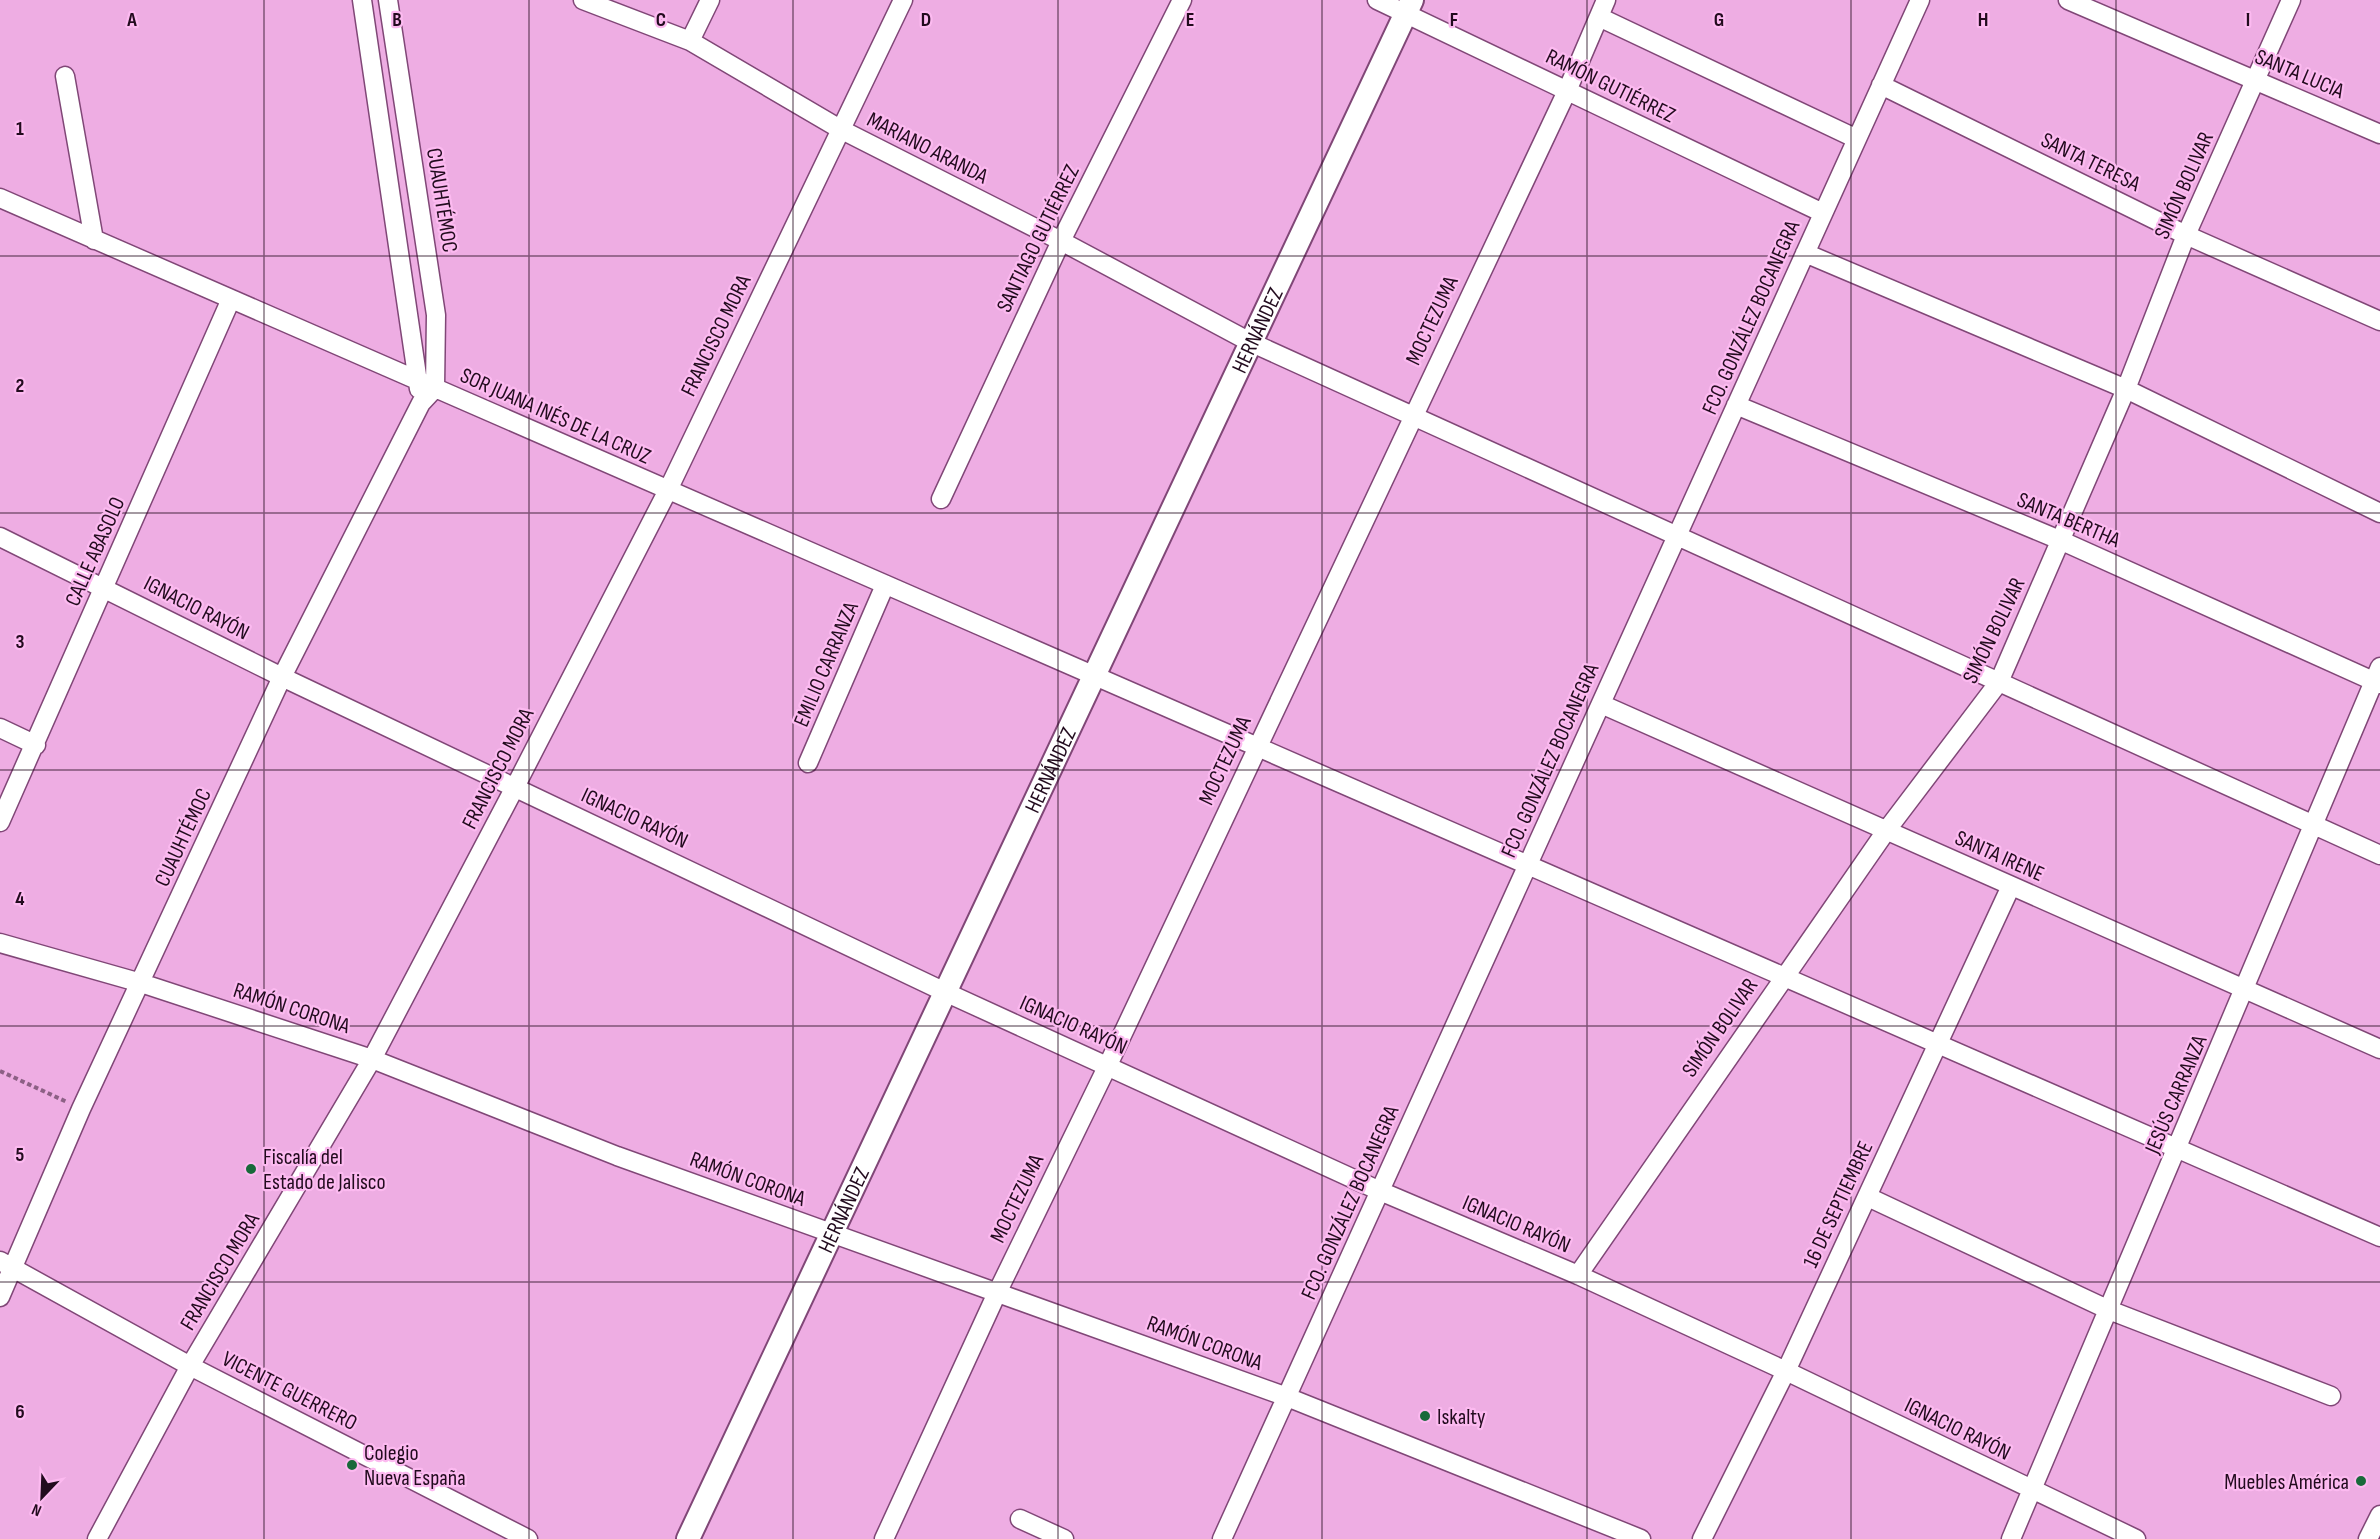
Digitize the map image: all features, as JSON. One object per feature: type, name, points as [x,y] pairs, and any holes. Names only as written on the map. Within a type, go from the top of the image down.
[{"type":"street","points":[[362,0],[422,403]]},
{"type":"street","name":"CUAUHTÉMOC","points":[[0,1297],[7,1265],[141,983],[282,677],[422,403],[435,388],[436,315],[388,0]]},
{"type":"street","name":"MARIANO ARANDA","points":[[583,0],[690,41],[840,129],[1061,241],[1250,342],[2380,855]]},
{"type":"street","points":[[690,41],[710,0]]},
{"type":"street","name":"FRANCISCO MORA","points":[[97,1539],[190,1366],[372,1059],[515,787],[668,490],[903,0]]},
{"type":"street","name":"SANTIAGO GUTIÉRREZ","points":[[940,499],[1061,241],[1182,0]]},
{"type":"street","name":"RAMÓN GUTIÉRREZ","points":[[1377,0],[1409,7],[1567,91],[1824,213]]},
{"type":"street","name":"FCO. GONZÁLEZ BOCANEGRA","points":[[1222,1539],[1920,0]]},
{"type":"street","name":"SIMÓN BOLIVAR","points":[[1578,1275],[1783,976],[1886,831],[1999,682],[2126,389],[2186,235],[2291,0]]},
{"type":"street","name":"SANTA LUCIA","points":[[2078,2],[2380,134]]},
{"type":"street","name":"HERNÁNDEZ","points":[[688,1539],[1409,7]]},
{"type":"street","points":[[1602,8],[1857,139]]},
{"type":"street","name":"MOCTEZUMA","points":[[884,1539],[997,1293],[1108,1065],[1567,91],[1602,8]]},
{"type":"street","points":[[65,76],[94,240]]},
{"type":"street","name":"SANTA TERESA","points":[[1881,85],[2186,235],[2380,321]]},
{"type":"street","name":"SOR JUANA INÉS DE LA CRUZ","points":[[0,198],[2380,1237]]},
{"type":"street","points":[[1805,253],[2126,389],[2380,513]]},
{"type":"street","name":"CALLE ABASOLO","points":[[0,822],[231,300]]},
{"type":"street","name":"SANTA BERTHA","points":[[1736,405],[2062,541],[2378,677]]},
{"type":"street","name":"IGNACIO RAYÓN","points":[[0,537],[105,586],[282,677],[945,992],[1380,1191],[1578,1275],[1786,1371],[2033,1492],[2136,1539]]},
{"type":"street","name":"EMILIO CARRANZA","points":[[808,763],[885,585]]},
{"type":"street","name":"JESÚS CARRANZA","points":[[2011,1539],[2033,1492],[2177,1148],[2246,990],[2313,825],[2378,677]]},
{"type":"street","name":"SANTA IRENE","points":[[1601,704],[2380,1049]]},
{"type":"street","points":[[0,728],[36,745]]},
{"type":"street","name":"16 DE SEPTIEMBRE","points":[[1702,1539],[1786,1371],[1868,1197],[1936,1043],[2011,886]]},
{"type":"street","name":"RAMÓN CORONA","points":[[0,943],[141,983],[372,1059],[617,1156],[1287,1397],[1641,1539]]},
{"type":"street","points":[[1868,1197],[2109,1310],[2331,1396]]},
{"type":"street","name":"VICENTE GUERRERO","points":[[7,1265],[190,1366],[528,1539]]},
{"type":"street","points":[[2368,1539],[2380,1515]]},
{"type":"street","points":[[1020,1519],[1064,1539]]},
{"type":"path","points":[[0,1071],[81,1109]]},
{"type":"place","name":"Fiscalía del Estado de Jalisco","points":[[251,1169]]},
{"type":"place","name":"Iskalty","points":[[1425,1416]]},
{"type":"place","name":"Colegio Nueva España","points":[[352,1465]]},
{"type":"place","name":"Muebles América","points":[[2361,1481]]}]
